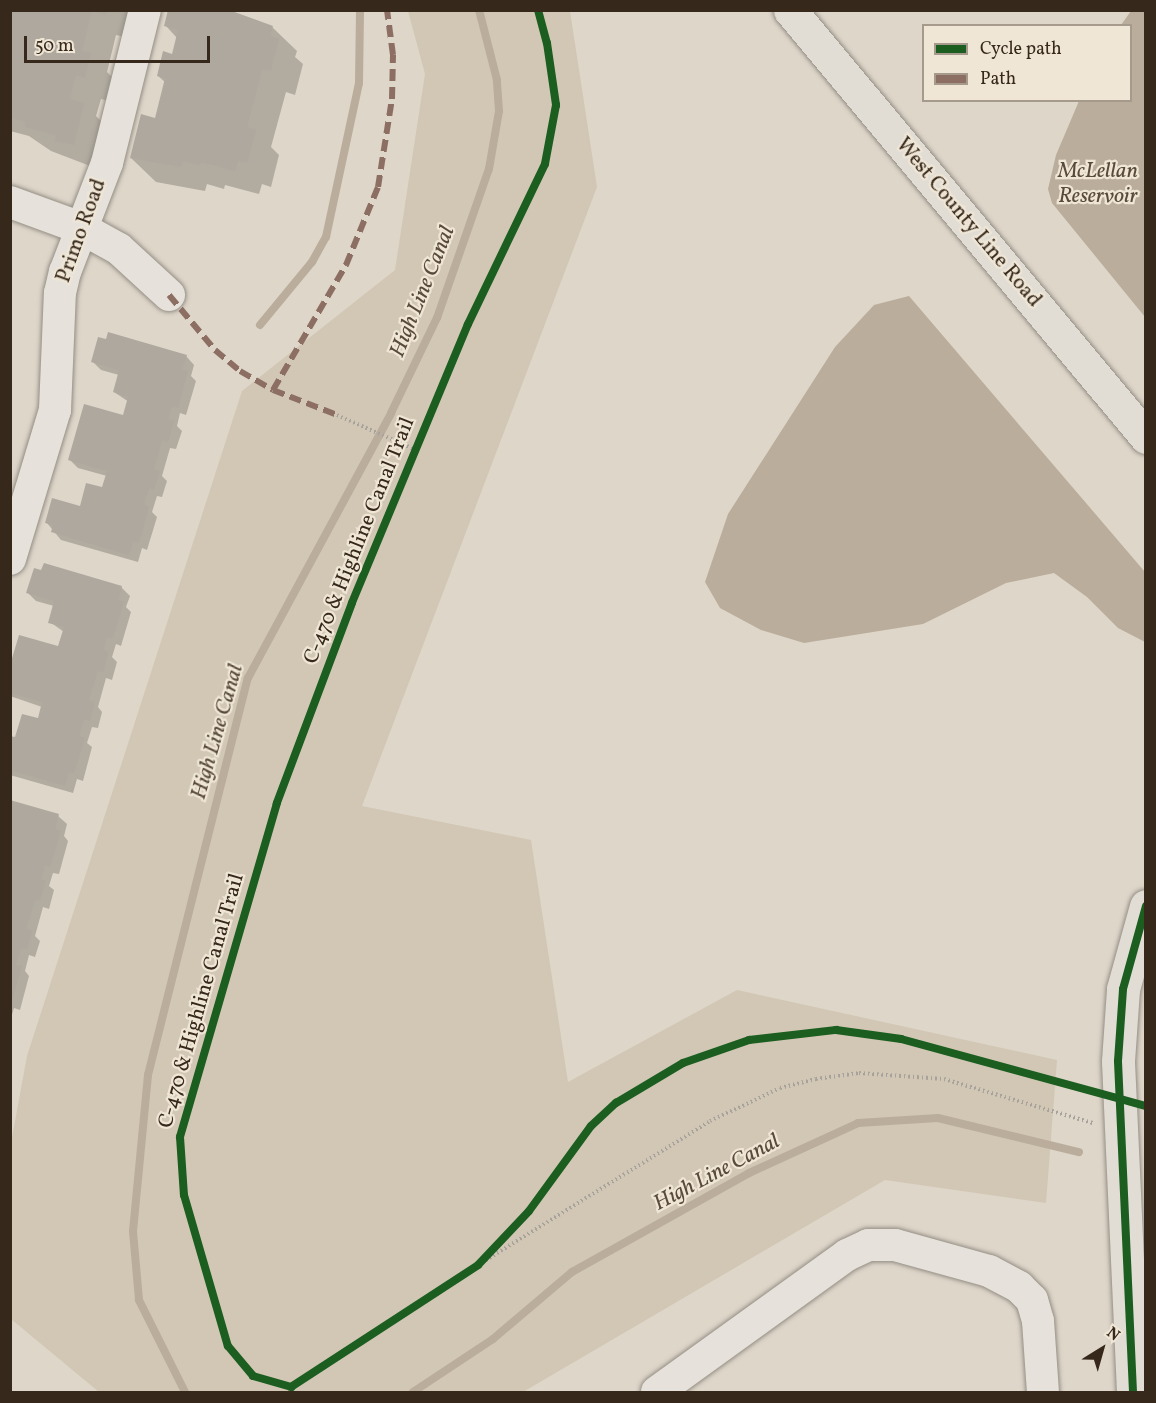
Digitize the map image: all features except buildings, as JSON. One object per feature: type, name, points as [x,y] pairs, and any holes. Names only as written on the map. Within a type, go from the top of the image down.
[{"type":"main road","name":"West County Line Road","points":[[790,10],[1146,436]]},
{"type":"main road","points":[[1134,1392],[1118,1061],[1123,988],[1146,906]]},
{"type":"street","name":"Primo Road","points":[[10,559],[54,410],[60,293],[81,228],[106,163],[145,10]]},
{"type":"street","points":[[10,202],[81,228],[119,249],[168,295]]},
{"type":"street","points":[[657,1392],[847,1255],[868,1245],[895,1245],[989,1271],[1019,1287],[1032,1300],[1038,1321],[1043,1392]]},
{"type":"path","points":[[337,416],[412,449]]},
{"type":"path","points":[[468,1272],[710,1121],[780,1088],[816,1079],[859,1074],[944,1079],[1120,1130]]},
{"type":"path","points":[[478,1265],[507,1234]]},
{"type":"shaded area","points":[[408,11],[570,11],[597,187],[362,806],[531,840],[568,1082],[737,990],[1057,1060],[1046,1203],[885,1180],[523,1392],[99,1392],[11,1319],[11,1143],[27,1056],[242,391],[395,270],[425,74]]},
{"type":"water","name":"McLellan Reservoir","points":[[1131,11],[1146,11],[1145,317],[1052,203],[1048,189],[1056,155],[1079,102],[1132,102],[1132,24],[1122,24]]},
{"type":"water","points":[[909,296],[1145,572],[1145,642],[1118,628],[1087,597],[1054,573],[1006,583],[923,624],[804,643],[761,630],[720,608],[705,582],[728,514],[835,347],[874,305]]},
{"type":"waterway","points":[[260,325],[312,262],[326,237],[359,83],[360,10]]},
{"type":"waterway","name":"High Line Canal","points":[[185,1392],[139,1300],[133,1231],[148,1075],[248,678],[391,413],[437,318],[489,169],[499,111],[497,80],[479,10]]},
{"type":"waterway","name":"High Line Canal","points":[[413,1392],[493,1339],[572,1272],[749,1173],[858,1123],[938,1118],[1079,1152]]},
{"type":"marked path","points":[[273,390],[346,265],[378,187],[392,99],[393,55],[387,10]]},
{"type":"marked path","points":[[169,295],[215,350],[240,371],[273,390],[337,415]]},
{"type":"cycle path","name":"C-470 & Highline Canal Trail","points":[[538,10],[547,43],[556,105],[545,164],[468,324],[352,603],[277,803],[180,1137],[184,1195],[228,1346],[253,1376],[291,1387],[478,1265],[529,1211],[591,1126],[616,1103],[683,1063],[749,1040],[836,1030],[901,1039],[1146,1106]]},
{"type":"cycle path","points":[[1133,1392],[1118,1061],[1123,989],[1146,906]]}]
